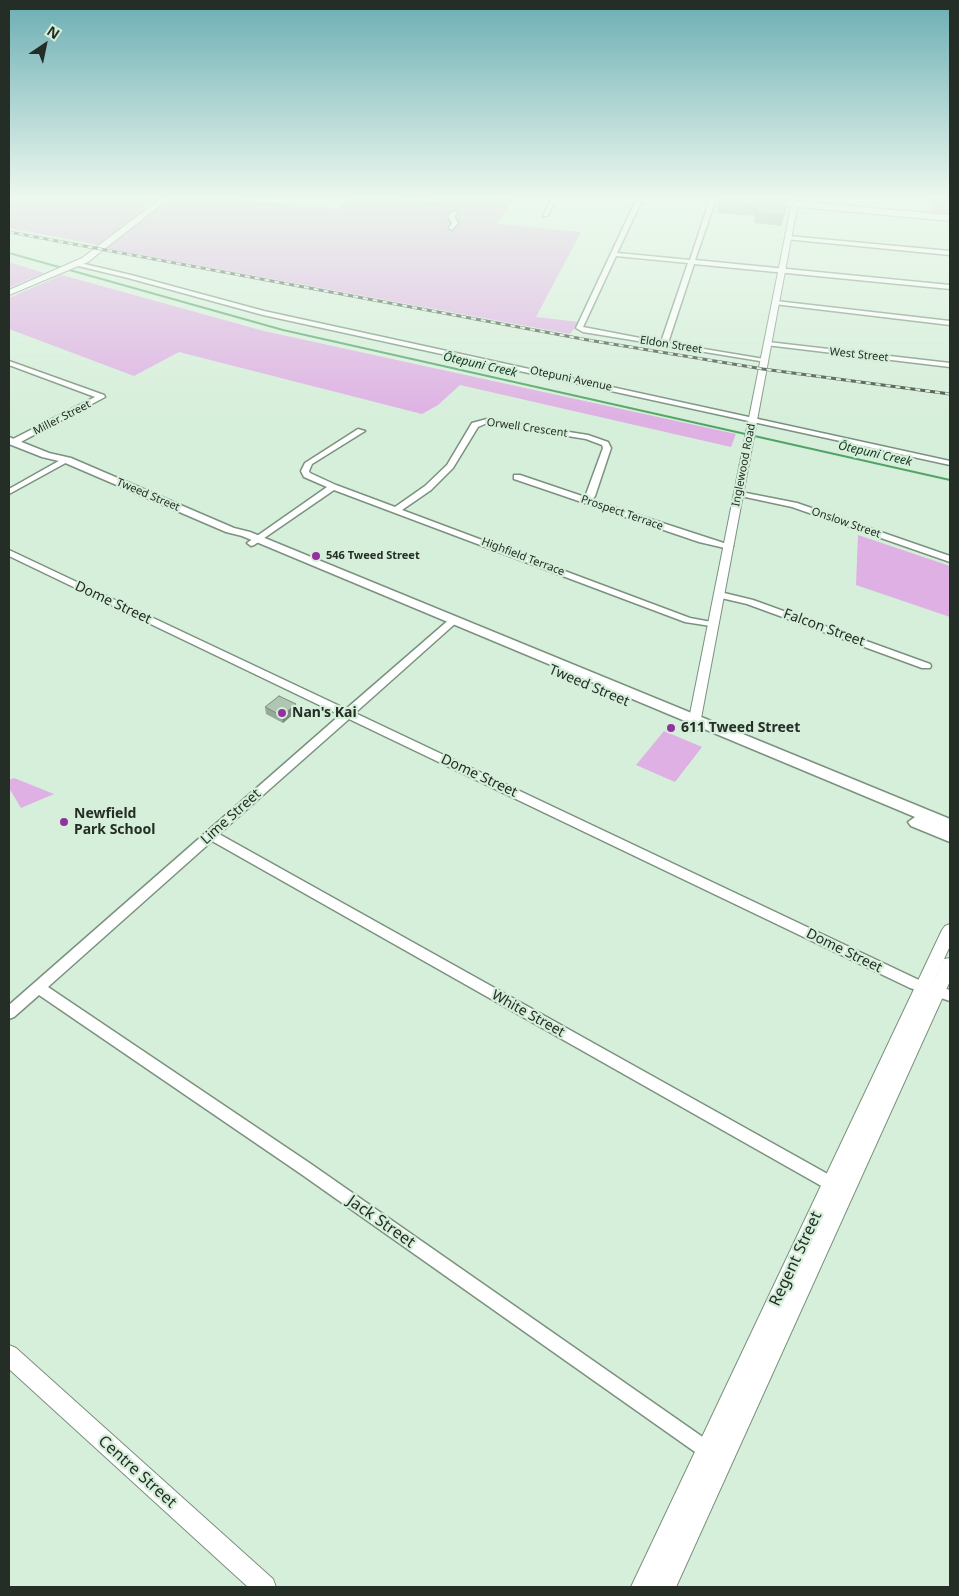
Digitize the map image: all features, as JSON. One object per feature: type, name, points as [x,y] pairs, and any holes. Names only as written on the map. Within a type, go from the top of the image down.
[{"type":"main road","name":"Tweed Street","points":[[9,432],[15,440],[53,451],[67,460],[255,541],[775,758],[950,836]]},
{"type":"main road","name":"Tweed Street","points":[[775,758],[950,825]]},
{"type":"street","points":[[9,293],[62,270]]},
{"type":"street","name":"Otepuni Avenue","points":[[87,270],[129,276],[263,313],[950,463]]},
{"type":"street","name":"Eldon Street","points":[[606,270],[580,326],[585,331],[764,361]]},
{"type":"street","points":[[664,344],[689,270]]},
{"type":"street","name":"Inglewood Road","points":[[694,724],[782,270]]},
{"type":"street","points":[[787,270],[950,287]]},
{"type":"street","points":[[776,302],[950,323]]},
{"type":"street","name":"West Street","points":[[768,344],[950,365]]},
{"type":"street","name":"Miller Street","points":[[9,363],[101,397],[15,440]]},
{"type":"street","name":"Orwell Crescent","points":[[398,510],[428,488],[450,466],[475,425],[487,421],[588,437],[605,444],[607,448],[591,496],[587,500]]},
{"type":"street","name":"Highfield Terrace","points":[[361,431],[315,458],[306,467],[308,475],[333,487],[688,620],[714,625]]},
{"type":"street","points":[[9,492],[67,460]]},
{"type":"street","name":"Prospect Terrace","points":[[516,476],[702,540],[729,546]]},
{"type":"street","points":[[255,541],[333,487]]},
{"type":"street","name":"Onslow Street","points":[[739,493],[794,505],[950,559]]},
{"type":"street","name":"Dome Street","points":[[9,553],[937,991]]},
{"type":"street","name":"Falcon Street","points":[[720,595],[750,602],[926,666]]},
{"type":"street","name":"Lime Street","points":[[9,1013],[450,623]]},
{"type":"street","name":"White Street","points":[[211,835],[838,1188]]},
{"type":"street","name":"Regent Street","points":[[937,991],[950,930]]},
{"type":"street","name":"Regent Street","points":[[642,1587],[714,1455],[838,1188],[950,964]]},
{"type":"street","name":"Jack Street","points":[[38,987],[306,1169],[714,1455]]},
{"type":"street","name":"Centre Street","points":[[9,1355],[265,1587]]},
{"type":"street","name":"Regent Street","points":[[664,1587],[714,1455]]},
{"type":"shaded area","points":[[9,270],[36,270],[44,273],[9,288]]},
{"type":"shaded area","points":[[227,270],[561,270],[536,317],[579,322],[570,334]]},
{"type":"shaded area","points":[[62,275],[264,331],[736,434],[731,447],[460,385],[438,405],[422,414],[179,352],[134,376],[9,329],[9,298]]},
{"type":"shaded area","points":[[858,535],[950,566],[950,617],[856,585]]},
{"type":"shaded area","points":[[664,731],[702,747],[675,782],[636,765]]},
{"type":"shaded area","points":[[14,778],[54,794],[21,808],[9,788],[9,780]]},
{"type":"building","points":[[279,696],[296,704],[282,716],[265,707]]},
{"type":"waterway","name":"Ōtepuni Creek","points":[[71,270],[283,330],[950,480]]},
{"type":"railway","points":[[215,270],[588,340],[763,369],[950,394]]},
{"type":"place","name":"546 Tweed Street","points":[[316,556]]},
{"type":"place","name":"Nan's Kai","points":[[282,713]]},
{"type":"place","name":"611 Tweed Street","points":[[671,728]]},
{"type":"place","name":"Newfield Park School","points":[[64,822]]}]
